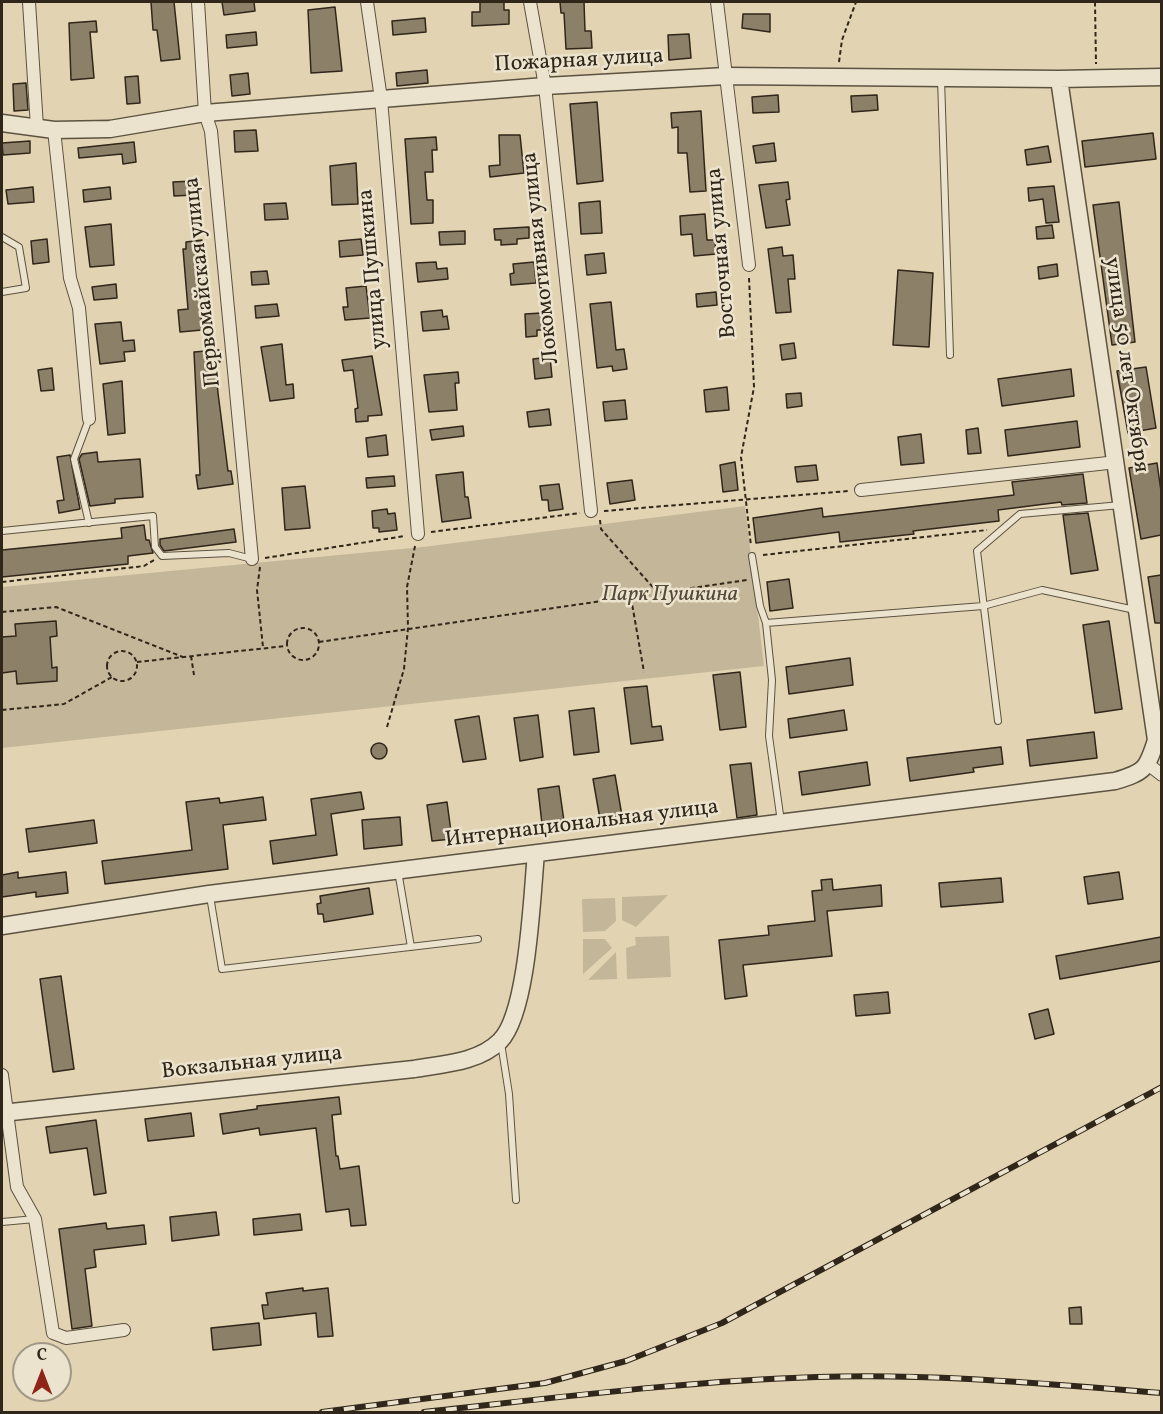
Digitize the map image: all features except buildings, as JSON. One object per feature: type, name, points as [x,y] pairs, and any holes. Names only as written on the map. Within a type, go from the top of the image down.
[{"type":"street","points":[[28,2],[45,129],[70,278],[79,308],[89,419]]},
{"type":"street","name":"Первомайская улица","points":[[198,2],[205,113],[211,131],[257,559]]},
{"type":"street","name":"улица Пушкина","points":[[367,2],[381,99],[418,534]]},
{"type":"street","name":"Локомотивная улица","points":[[530,2],[545,86],[596,511]]},
{"type":"street","name":"Восточная улица","points":[[717,2],[749,265]]},
{"type":"street","name":"Пожарная улица","points":[[2,123],[45,129],[110,129],[205,113],[545,86],[726,76],[1059,79],[1161,77]]},
{"type":"street","name":"улица 50 лет Октября","points":[[1059,79],[1117,462],[1135,610],[1156,740],[1155,770]]},
{"type":"street","points":[[861,490],[1117,462]]},
{"type":"street","name":"Интернациональная улица","points":[[2,926],[209,894],[1115,781],[1155,770]]},
{"type":"street","points":[[501,1041],[514,1014],[527,960],[536,853]]},
{"type":"street","name":"Вокзальная улица","points":[[4,1112],[414,1069],[475,1057],[501,1041]]},
{"type":"street","points":[[2,1075],[4,1112],[17,1187],[35,1219],[53,1333],[66,1338],[124,1330]]},
{"type":"lane","points":[[941,78],[950,355]]},
{"type":"lane","points":[[2,237],[19,248],[26,288],[2,292]]},
{"type":"lane","points":[[89,419],[74,459],[89,523]]},
{"type":"lane","points":[[998,721],[977,551],[1020,514],[1122,505]]},
{"type":"lane","points":[[2,531],[153,516],[155,547],[162,556],[229,553],[257,559]]},
{"type":"lane","points":[[752,556],[766,623],[772,680],[769,736],[781,822]]},
{"type":"lane","points":[[766,623],[983,606],[1042,590],[1135,610]]},
{"type":"lane","points":[[398,870],[411,947]]},
{"type":"lane","points":[[209,894],[222,969],[478,939]]},
{"type":"lane","points":[[501,1041],[509,1094],[516,1200]]},
{"type":"lane","points":[[2,1222],[35,1219]]},
{"type":"path","points":[[837,76],[842,40],[856,2]]},
{"type":"path","points":[[1095,2],[1096,78]]},
{"type":"path","name":"Восточная улица","points":[[749,265],[754,387],[741,457],[752,556]]},
{"type":"path","points":[[263,647],[257,559],[418,534],[596,511],[746,501],[861,490]]},
{"type":"path","points":[[596,511],[600,529],[659,594]]},
{"type":"path","points":[[752,556],[1004,528]]},
{"type":"path","points":[[387,726],[404,669],[408,628],[407,587],[418,534]]},
{"type":"path","points":[[2,582],[144,566],[162,556]]},
{"type":"path","points":[[319,642],[756,579]]},
{"type":"path","points":[[631,597],[644,672]]},
{"type":"path","points":[[2,612],[56,607],[183,657]]},
{"type":"path","points":[[299,627],[314,632],[319,642],[315,655],[307,660],[296,659],[286,646],[290,634],[299,627]]},
{"type":"path","points":[[137,662],[286,646]]},
{"type":"path","points":[[2,710],[64,704],[112,677],[127,681],[136,672],[137,662],[128,651],[113,653],[107,665],[112,677]]},
{"type":"path","points":[[191,656],[194,675]]},
{"type":"green space","name":"Парк Пушкина","points":[[745,506],[764,666],[2,748],[2,587],[423,547]]},
{"type":"green space","points":[[668,895],[636,927],[622,920],[622,897]]},
{"type":"green space","points":[[615,898],[616,921],[605,931],[583,932],[582,899]]},
{"type":"green space","points":[[669,936],[671,977],[627,979],[626,948],[636,945],[635,937]]},
{"type":"green space","points":[[583,939],[605,939],[612,948],[583,974]]},
{"type":"green space","points":[[616,952],[617,979],[588,980]]},
{"type":"railway","points":[[322,1412],[545,1383],[626,1361],[722,1323],[1162,1087]]},
{"type":"railway","points":[[424,1412],[669,1386],[817,1377],[946,1378],[1162,1393]]}]
